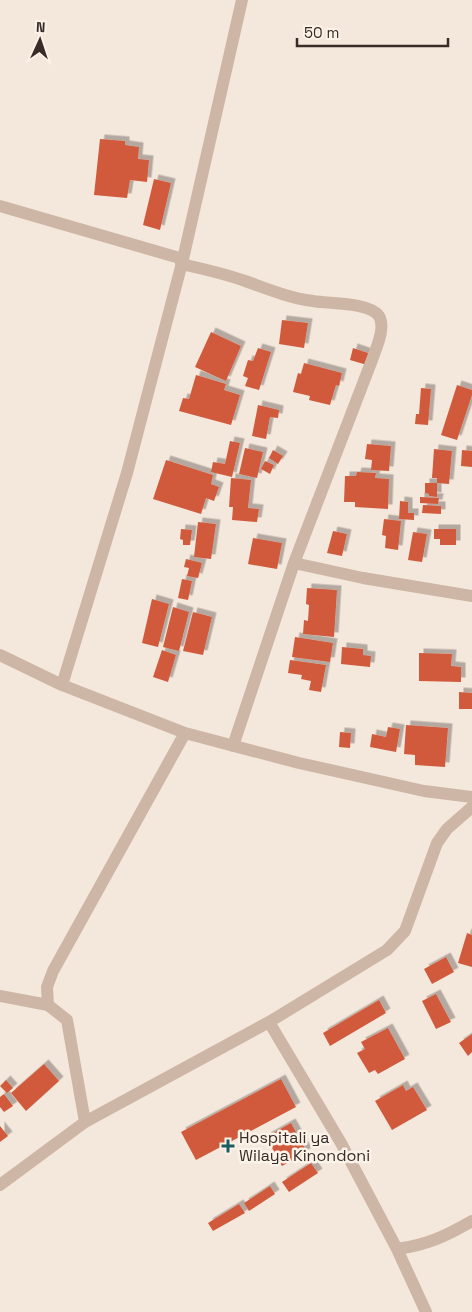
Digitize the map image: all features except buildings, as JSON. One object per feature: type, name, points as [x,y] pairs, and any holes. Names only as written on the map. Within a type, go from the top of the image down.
[{"type":"street","points":[[62,685],[127,473],[182,261],[242,0]]},
{"type":"street","points":[[0,206],[182,261],[285,296],[300,300],[369,308],[379,316],[381,325],[379,341],[294,563],[233,746]]},
{"type":"street","points":[[294,563],[363,578],[471,592]]},
{"type":"street","points":[[0,655],[62,685],[185,732],[299,763],[424,791],[472,797]]},
{"type":"street","points":[[48,1005],[47,987],[53,971],[185,732]]},
{"type":"street","points":[[0,1185],[85,1122],[269,1022],[387,950],[405,930],[437,843],[447,829],[472,807]]},
{"type":"street","points":[[0,996],[48,1005],[67,1020],[85,1122]]},
{"type":"street","points":[[269,1022],[341,1143],[396,1249],[426,1312]]},
{"type":"street","points":[[396,1249],[419,1246],[445,1236],[472,1221]]},
{"type":"place","name":"Hospitali ya Wilaya Kinondoni","points":[[228,1146]]}]
